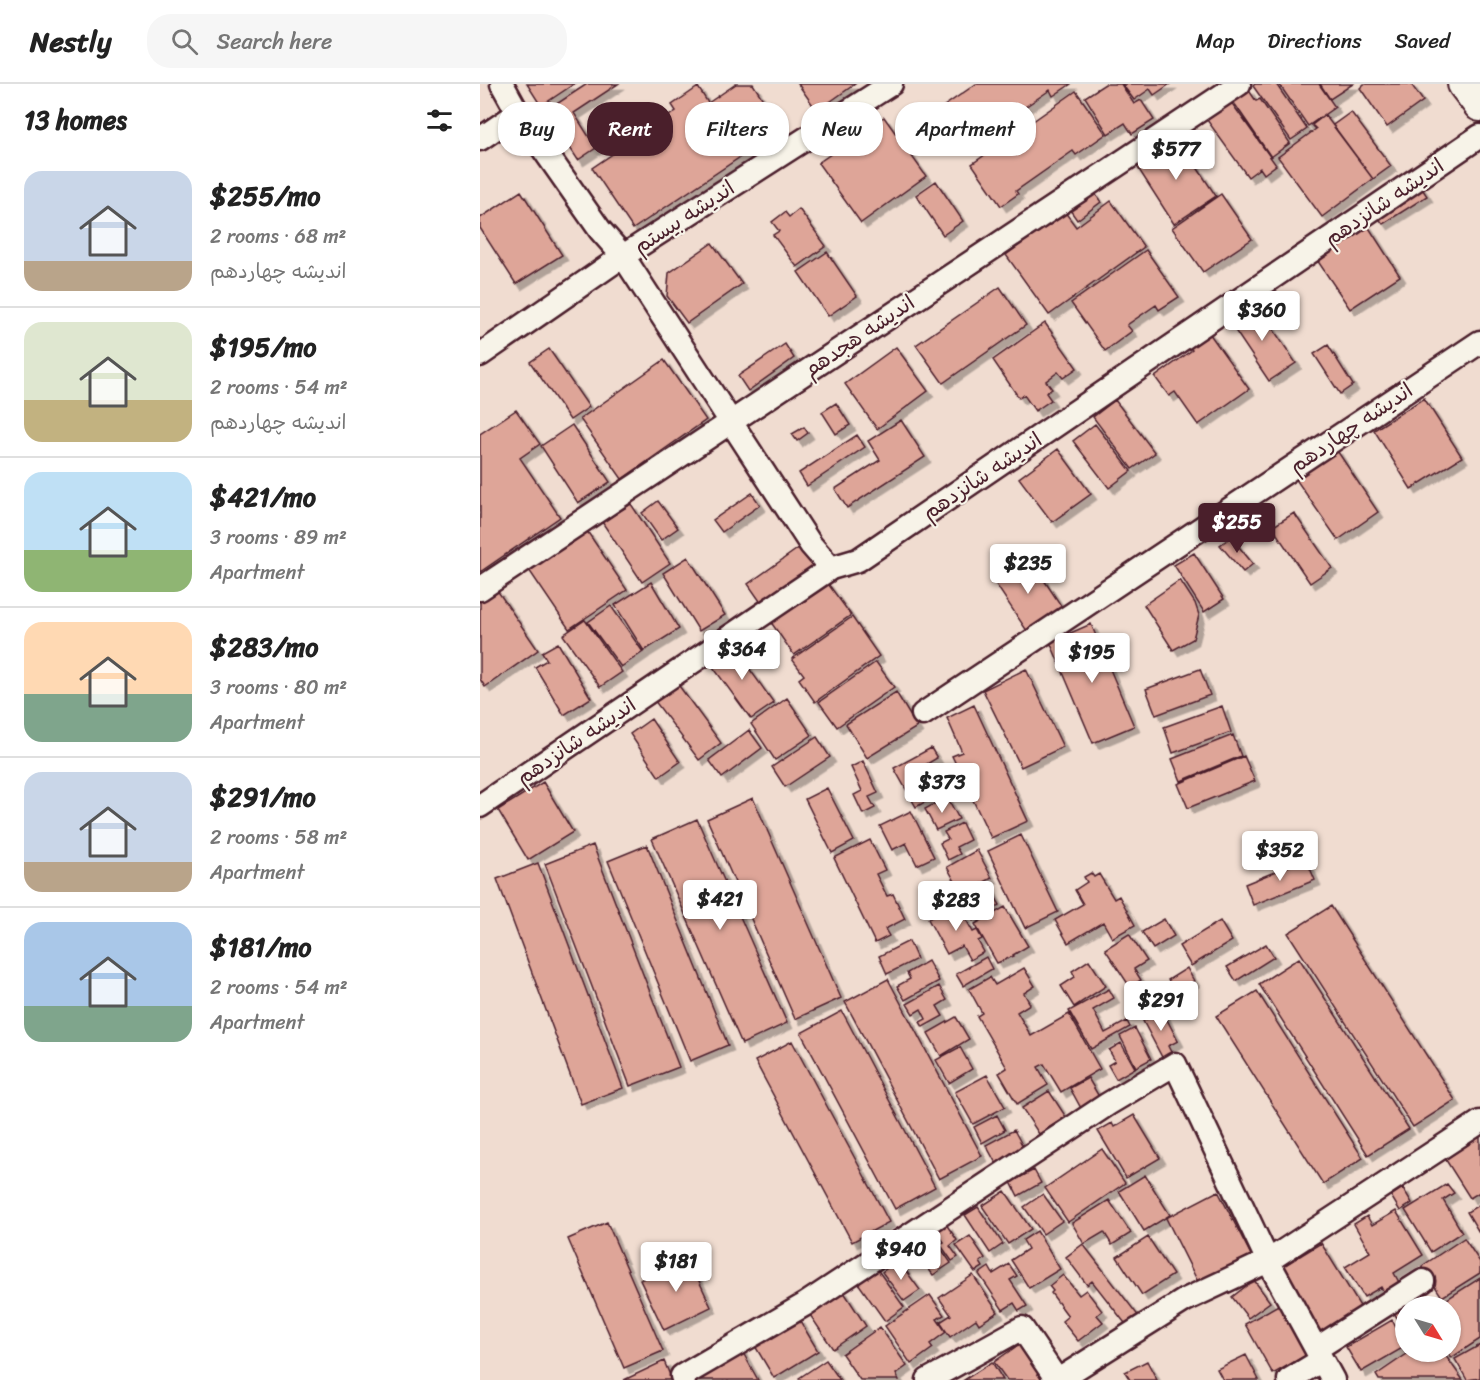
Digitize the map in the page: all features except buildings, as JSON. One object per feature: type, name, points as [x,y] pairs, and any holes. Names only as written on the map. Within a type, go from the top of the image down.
[{"type":"street","points":[[502,84],[512,102]]},
{"type":"street","name":"اندیشه بیستم","points":[[480,354],[623,256],[891,84]]},
{"type":"street","name":"اندیشه هجدهم","points":[[480,589],[1239,84]]},
{"type":"street","points":[[1464,84],[1480,105]]},
{"type":"street","points":[[480,139],[498,127]]},
{"type":"street","name":"اندیشه شانزدهم","points":[[480,806],[831,568],[858,561],[1480,136]]},
{"type":"street","points":[[548,156],[600,230],[623,256],[811,544],[831,568]]},
{"type":"street","name":"اندیشه چهاردهم","points":[[923,714],[1480,342]]},
{"type":"street","points":[[684,1380],[682,1376],[804,1305],[1108,1104],[1175,1064],[1268,1260],[1333,1380]]},
{"type":"street","points":[[928,1380],[1022,1328],[1058,1380],[1185,1300],[1268,1260],[1480,1122]]},
{"type":"street","points":[[1289,1380],[1319,1354],[1424,1281]]}]
